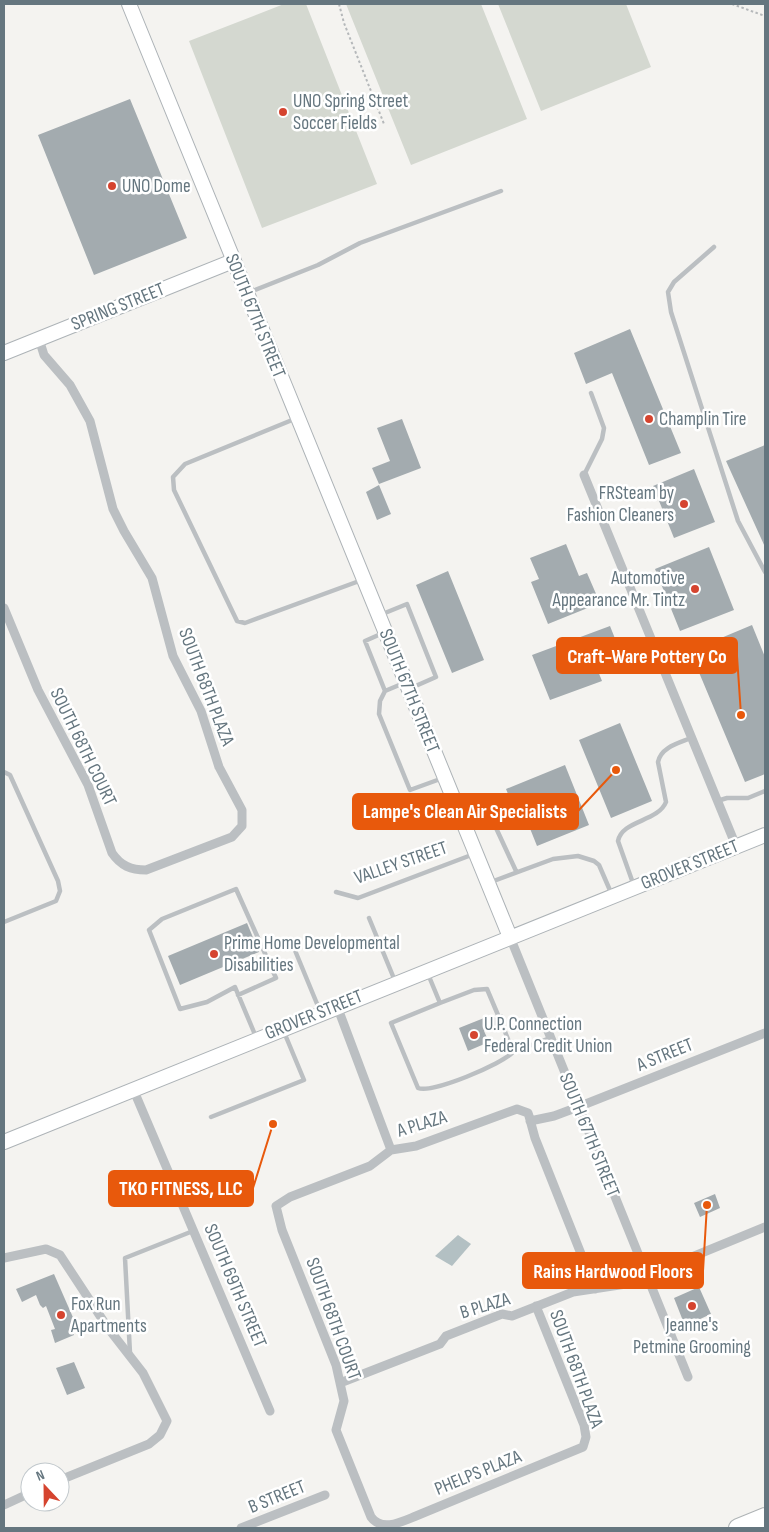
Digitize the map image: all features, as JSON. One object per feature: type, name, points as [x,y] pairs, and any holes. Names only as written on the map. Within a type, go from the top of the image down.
[{"type":"highway","points":[[738,1528],[765,1517]]},
{"type":"street","name":"SOUTH 67TH STREET","points":[[129,4],[688,1377]]},
{"type":"street","name":"SPRING STREET","points":[[4,353],[233,261]]},
{"type":"street","name":"SOUTH 68TH PLAZA","points":[[39,338],[44,355],[70,385],[90,421],[113,509],[152,578],[173,656],[201,711],[219,767],[242,810],[242,826],[232,837],[184,854]]},
{"type":"street","points":[[584,475],[736,846]]},
{"type":"street","name":"SOUTH 68TH COURT","points":[[4,608],[38,690],[88,785],[112,853],[118,861],[128,868],[146,870],[184,854]]},
{"type":"street","name":"GROVER STREET","points":[[4,1142],[134,1091],[257,1038],[765,835]]},
{"type":"street","points":[[337,1006],[391,1150]]},
{"type":"street","name":"A STREET","points":[[578,1107],[765,1033]]},
{"type":"street","name":"SOUTH 69TH STREET","points":[[134,1091],[270,1411]]},
{"type":"street","points":[[578,1107],[554,1116],[530,1121],[595,1289]]},
{"type":"street","name":"A PLAZA","points":[[276,1206],[290,1197],[370,1166],[391,1150],[416,1146],[513,1109],[528,1113],[530,1121]]},
{"type":"street","name":"SOUTH 68TH COURT","points":[[276,1206],[282,1230],[336,1364],[344,1401],[336,1430],[371,1517],[378,1525]]},
{"type":"street","points":[[646,1276],[765,1227]]},
{"type":"street","points":[[4,1258],[31,1251],[52,1250],[60,1255],[149,1383],[167,1420],[163,1431],[149,1444],[70,1476]]},
{"type":"street","name":"B PLAZA","points":[[340,1383],[440,1344],[446,1336],[502,1314],[512,1316],[572,1292],[626,1284],[646,1276]]},
{"type":"street","name":"SOUTH 68TH PLAZA","points":[[536,1306],[584,1424],[586,1432],[585,1442]]},
{"type":"street","name":"PHELPS PLAZA","points":[[378,1525],[388,1526],[416,1516],[580,1449],[585,1442]]},
{"type":"street","name":"B STREET","points":[[241,1528],[325,1495]]},
{"type":"street","points":[[4,1505],[20,1498]]},
{"type":"lane","points":[[246,294],[318,265],[360,243],[502,190]]},
{"type":"lane","points":[[714,247],[674,282],[668,292],[671,312],[738,521],[765,572]]},
{"type":"lane","points":[[584,475],[602,439],[604,428],[591,392]]},
{"type":"lane","points":[[297,418],[185,464],[173,477],[174,490],[237,621],[245,623],[363,579]]},
{"type":"lane","points":[[378,616],[406,604],[436,677],[384,691]]},
{"type":"lane","points":[[384,632],[364,641],[384,691],[380,701],[379,714],[410,790],[444,778]]},
{"type":"lane","points":[[635,887],[618,842],[619,837],[624,831],[659,812],[664,806],[664,787],[658,762],[659,756],[664,750],[691,738]]},
{"type":"lane","points":[[4,772],[10,774],[58,881],[60,891],[56,901],[4,922]]},
{"type":"lane","points":[[717,802],[727,798],[748,798],[765,791]]},
{"type":"lane","points":[[458,810],[475,804],[490,815],[516,871]]},
{"type":"lane","name":"VALLEY STREET","points":[[336,892],[358,898],[475,853]]},
{"type":"lane","points":[[488,883],[516,871],[528,870],[553,859],[567,856],[588,858],[599,865],[612,896]]},
{"type":"lane","points":[[238,995],[276,978],[236,889],[162,919],[149,930],[180,1009],[207,1002],[235,987],[238,995],[257,1038]]},
{"type":"lane","points":[[369,918],[395,983]]},
{"type":"lane","points":[[294,948],[320,1013]]},
{"type":"lane","points":[[427,970],[440,1003]]},
{"type":"lane","points":[[498,1015],[487,989],[474,990],[391,1023],[418,1088],[425,1089],[463,1078],[504,1060],[513,1052],[550,1038]]},
{"type":"lane","points":[[502,1024],[513,1052]]},
{"type":"lane","points":[[211,1117],[304,1080],[282,1028]]},
{"type":"lane","points":[[130,1357],[125,1258],[193,1231]]},
{"type":"path","points":[[339,4],[344,23],[384,124]]},
{"type":"path","points":[[732,4],[765,16]]},
{"type":"shaded area","name":"UNO Spring Street Soccer Fields","points":[[284,4],[306,4],[377,184],[262,228],[189,41]]},
{"type":"shaded area","name":"UNO Spring Street Soccer Fields","points":[[346,4],[481,4],[527,119],[411,165]]},
{"type":"shaded area","points":[[498,4],[626,4],[651,67],[541,111]]},
{"type":"shaded area","points":[[458,1235],[471,1244],[452,1266],[435,1256]]},
{"type":"building","name":"UNO Dome","points":[[130,99],[187,238],[94,275],[38,135]]},
{"type":"building","name":"Champlin Tire","points":[[630,329],[681,453],[649,465],[612,373],[586,384],[574,353]]},
{"type":"building","points":[[402,419],[421,468],[379,484],[372,468],[390,461],[377,428]]},
{"type":"building","points":[[765,445],[765,547],[726,461]]},
{"type":"building","name":"FRSteam by Fashion Cleaners","points":[[694,469],[715,522],[674,538],[653,486]]},
{"type":"building","points":[[379,485],[391,514],[377,520],[366,492]]},
{"type":"building","points":[[566,544],[579,576],[587,573],[600,603],[548,624],[531,582],[539,579],[530,558]]},
{"type":"building","name":"Automotive Appearance Mr. Tintz","points":[[709,547],[734,610],[680,631],[655,569]]},
{"type":"building","points":[[448,571],[484,660],[452,673],[416,585]]},
{"type":"building","points":[[752,625],[765,657],[765,774],[745,782],[690,651]]},
{"type":"building","points":[[610,626],[616,641],[590,651],[602,681],[550,700],[532,655]]},
{"type":"building","points":[[620,723],[652,801],[611,818],[579,740]]},
{"type":"building","points":[[565,765],[589,825],[537,846],[529,826],[519,821],[506,789]]},
{"type":"building","name":"Prime Home Developmental Disabilities","points":[[247,923],[259,952],[180,985],[168,956]]},
{"type":"building","name":"U.P. Connection Federal Credit Union","points":[[502,1014],[505,1021],[500,1020],[498,1026],[484,1031],[489,1042],[468,1051],[459,1028],[489,1016],[490,1019],[494,1017],[499,1019]]},
{"type":"building","points":[[715,1194],[720,1208],[700,1217],[694,1203]]},
{"type":"building","name":"Fox Run Apartments","points":[[54,1274],[75,1322],[70,1324],[74,1335],[55,1343],[51,1330],[55,1329],[46,1306],[43,1308],[40,1305],[36,1295],[22,1302],[16,1289]]},
{"type":"building","name":"Jeanne's Petmine Grooming","points":[[699,1287],[711,1314],[685,1326],[674,1298]]},
{"type":"building","name":"Fox Run Apartments","points":[[74,1362],[85,1388],[67,1395],[56,1368]]},
{"type":"place","name":"UNO Spring Street Soccer Fields","points":[[283,112]]},
{"type":"place","name":"UNO Dome","points":[[112,186]]},
{"type":"place","name":"Champlin Tire","points":[[649,419]]},
{"type":"place","name":"FRSteam by Fashion Cleaners","points":[[684,504]]},
{"type":"place","name":"Automotive Appearance Mr. Tintz","points":[[695,589]]},
{"type":"place","name":"Craft-Ware Pottery Co","points":[[741,715]]},
{"type":"place","name":"Lampe's Clean Air Specialists","points":[[616,770]]},
{"type":"place","name":"Prime Home Developmental Disabilities","points":[[214,954]]},
{"type":"place","name":"U.P. Connection Federal Credit Union","points":[[474,1035]]},
{"type":"place","name":"TKO FITNESS, LLC","points":[[273,1124]]},
{"type":"place","name":"Rains Hardwood Floors","points":[[707,1205]]},
{"type":"place","name":"Jeanne's Petmine Grooming","points":[[692,1306]]},
{"type":"place","name":"Fox Run Apartments","points":[[61,1315]]}]
